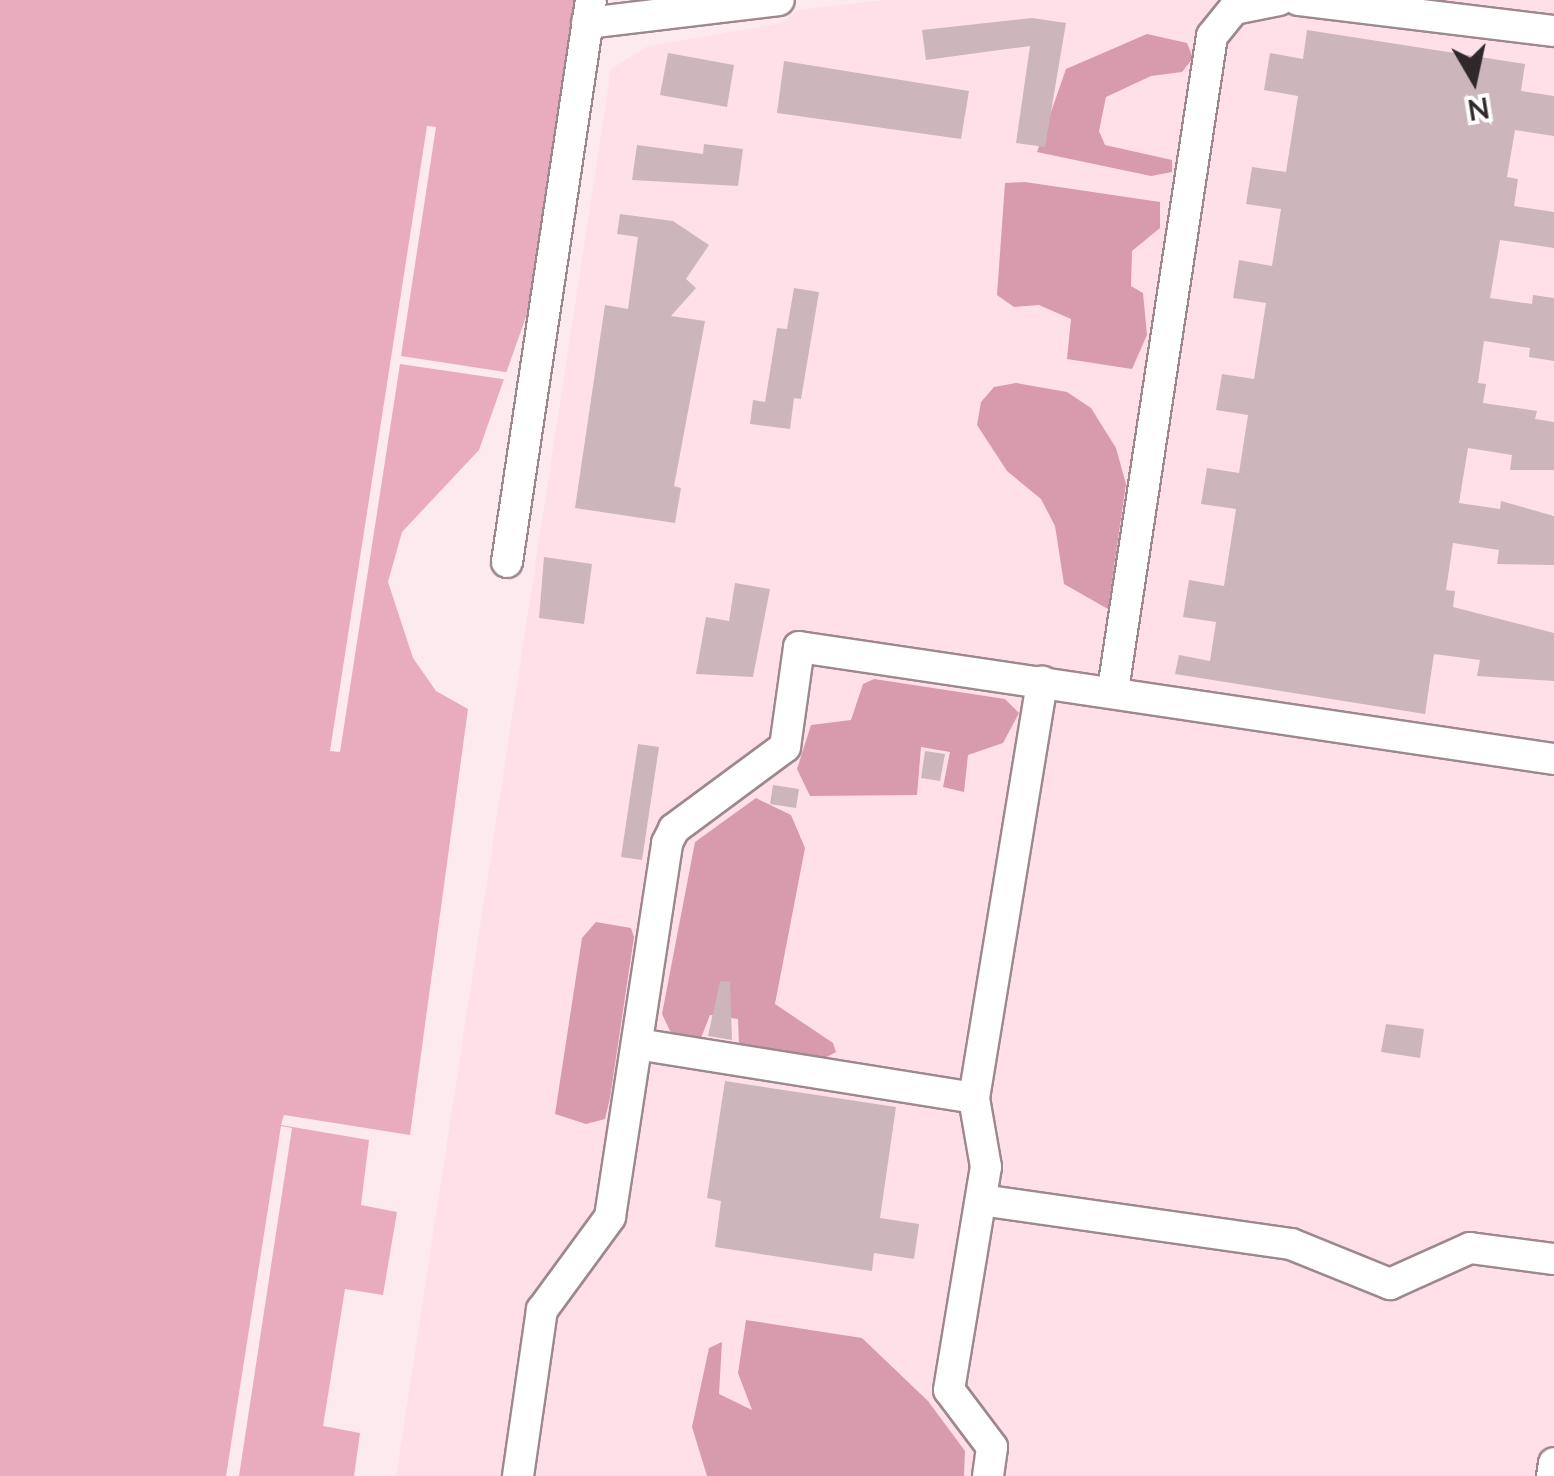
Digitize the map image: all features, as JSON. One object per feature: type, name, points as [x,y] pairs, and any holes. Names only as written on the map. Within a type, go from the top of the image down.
[{"type":"street","points":[[507,562],[589,11],[779,0]]},
{"type":"street","points":[[1113,690],[1212,36],[1234,9],[1278,0]]},
{"type":"street","points":[[1298,0],[1472,10],[1554,31]]},
{"type":"street","points":[[518,1476],[542,1310],[610,1217],[668,843],[674,828],[785,747],[799,646],[1554,758]]},
{"type":"street","points":[[988,1476],[992,1448],[949,1390],[986,1167],[974,1098],[1042,682]]},
{"type":"street","points":[[637,1044],[974,1098]]},
{"type":"street","points":[[981,1200],[1290,1244],[1390,1284],[1470,1248],[1554,1259]]},
{"type":"street","points":[[1552,1476],[1554,1463]]},
{"type":"shaded area","points":[[0,0],[575,0],[528,311],[479,450],[402,532],[388,582],[413,658],[436,691],[468,709],[410,1135],[284,1115],[281,1125],[369,1140],[361,1205],[397,1212],[383,1295],[345,1289],[323,1426],[360,1433],[354,1476],[0,1476]]},
{"type":"shaded area","points":[[884,0],[1554,0],[1554,1476],[396,1476],[611,69],[648,46],[781,23],[798,10]]},
{"type":"shaded area","points":[[1147,34],[1187,43],[1193,58],[1182,72],[1151,76],[1106,97],[1099,131],[1105,145],[1172,160],[1172,172],[1151,176],[1037,152],[1066,69]]},
{"type":"shaded area","points":[[1025,182],[1160,202],[1160,228],[1132,251],[1131,286],[1143,293],[1147,335],[1132,369],[1067,359],[1071,319],[1039,305],[1014,307],[997,295],[1005,183]]},
{"type":"shaded area","points":[[1016,383],[1067,392],[1091,408],[1116,448],[1126,484],[1108,609],[1064,584],[1055,526],[1041,499],[1007,471],[977,425],[981,402],[994,387]]},
{"type":"shaded area","points":[[874,679],[1005,699],[1019,713],[1003,743],[968,755],[964,792],[943,787],[950,752],[921,747],[917,795],[810,796],[797,769],[811,725],[851,720],[863,684]]},
{"type":"shaded area","points":[[756,798],[791,815],[805,848],[775,1004],[833,1043],[836,1052],[823,1059],[739,1046],[738,1019],[710,1015],[701,1038],[671,1033],[662,1014],[695,842]]},
{"type":"shaded area","points":[[596,922],[631,928],[634,937],[605,1119],[586,1124],[555,1114],[582,938]]},
{"type":"shaded area","points":[[746,1320],[862,1338],[928,1401],[965,1451],[964,1476],[707,1476],[692,1427],[709,1348],[722,1342],[719,1394],[752,1410],[738,1373]]},
{"type":"pier","points":[[427,126],[436,127],[401,356],[512,373],[509,380],[400,364],[340,752],[330,751]]},
{"type":"pier","points":[[281,1126],[292,1128],[239,1476],[226,1476]]},
{"type":"building","points":[[1032,18],[1066,23],[1045,147],[1016,143],[1030,46],[926,60],[922,30]]},
{"type":"building","points":[[1307,30],[1525,64],[1521,91],[1554,96],[1554,136],[1515,130],[1507,177],[1518,179],[1514,206],[1554,212],[1554,248],[1500,240],[1490,298],[1532,304],[1533,295],[1554,298],[1554,361],[1529,357],[1530,348],[1484,341],[1478,383],[1486,384],[1483,403],[1537,411],[1535,419],[1554,422],[1554,470],[1510,470],[1512,455],[1468,448],[1459,503],[1500,509],[1501,501],[1554,516],[1554,565],[1497,564],[1499,550],[1453,543],[1446,590],[1455,591],[1453,607],[1554,633],[1554,681],[1477,676],[1480,660],[1434,654],[1425,714],[1175,674],[1179,655],[1210,661],[1216,622],[1183,617],[1189,580],[1224,586],[1236,509],[1201,504],[1207,468],[1239,473],[1248,415],[1216,410],[1222,374],[1254,379],[1266,303],[1233,298],[1239,260],[1272,266],[1281,209],[1246,204],[1252,167],[1286,172],[1298,96],[1264,90],[1270,53],[1303,59]]},
{"type":"building","points":[[668,53],[734,65],[727,107],[660,95]]},
{"type":"building","points":[[784,61],[969,91],[961,139],[777,113]]},
{"type":"building","points":[[704,144],[743,149],[738,186],[632,180],[637,145],[703,154]]},
{"type":"building","points":[[620,214],[673,221],[709,245],[686,279],[696,288],[671,316],[705,321],[674,486],[681,488],[675,523],[575,508],[605,305],[628,309],[638,237],[617,234]]},
{"type":"building","points":[[794,288],[819,292],[801,399],[794,398],[790,429],[750,424],[753,400],[765,402],[777,328],[787,329]]},
{"type":"building","points":[[544,557],[592,564],[584,624],[539,618]]},
{"type":"building","points":[[735,583],[770,589],[753,677],[696,674],[706,617],[729,621]]},
{"type":"building","points":[[638,744],[659,747],[642,860],[621,857]]},
{"type":"building","points":[[925,751],[945,754],[940,781],[921,778]]},
{"type":"building","points":[[773,785],[799,789],[796,808],[770,804]]},
{"type":"building","points":[[720,981],[730,982],[732,1040],[708,1036]]},
{"type":"building","points":[[1386,1024],[1424,1029],[1420,1058],[1381,1052]]},
{"type":"building","points":[[725,1081],[896,1107],[880,1218],[919,1224],[914,1259],[874,1253],[872,1271],[715,1247],[721,1201],[707,1198]]}]
